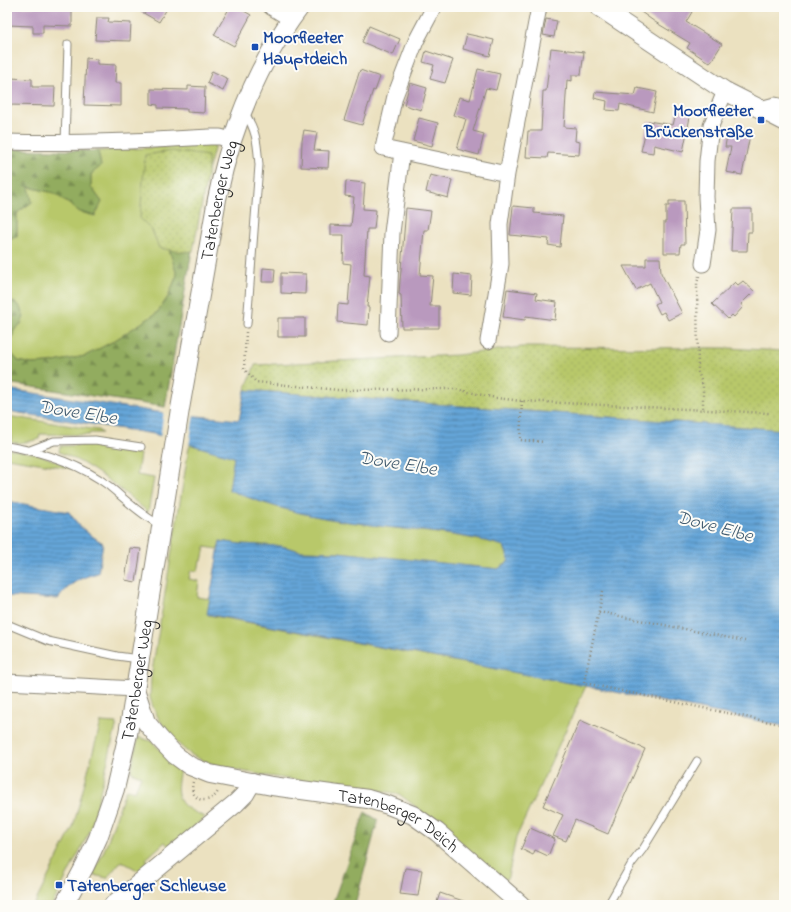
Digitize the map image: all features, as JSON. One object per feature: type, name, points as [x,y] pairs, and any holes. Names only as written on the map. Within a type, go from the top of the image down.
[{"type":"street","points":[[271,7],[295,13]]},
{"type":"street","points":[[434,7],[416,42],[395,96],[383,148],[507,174]]},
{"type":"street","points":[[488,341],[501,264],[500,224],[507,174],[539,7]]},
{"type":"street","points":[[599,7],[725,92],[784,121]]},
{"type":"street","name":"Tatenberger Weg","points":[[64,905],[98,838],[115,788],[128,734],[174,444],[217,199],[231,140],[242,109],[262,68],[295,13]]},
{"type":"street","points":[[704,264],[708,230],[706,197],[707,161],[711,126],[725,92]]},
{"type":"street","points":[[760,109],[775,105],[784,107]]},
{"type":"street","points":[[7,142],[66,143],[147,141],[210,137],[220,137],[231,140]]},
{"type":"street","points":[[388,333],[392,233],[402,152]]},
{"type":"street","points":[[7,682],[135,689]]},
{"type":"street","name":"Tatenberger Deich","points":[[135,689],[146,722],[175,756],[190,766],[210,774],[272,786],[368,799],[413,815],[437,832],[521,905]]},
{"type":"street","points":[[117,904],[236,803],[245,794],[252,782]]},
{"type":"lane","points":[[66,143],[68,44]]},
{"type":"lane","points":[[242,109],[253,125],[259,165],[247,324]]},
{"type":"lane","points":[[30,450],[54,441],[94,440],[140,447]]},
{"type":"lane","points":[[7,446],[30,450],[71,463],[108,485],[147,518],[161,526]]},
{"type":"lane","points":[[7,624],[48,641],[117,656],[140,659]]},
{"type":"lane","points":[[608,905],[632,863],[643,849],[697,761]]},
{"type":"path","points":[[697,283],[697,360],[698,372],[703,386],[703,410]]},
{"type":"path","points":[[247,324],[244,369],[256,382],[338,390],[456,389],[496,398],[522,401],[769,413]]},
{"type":"path","points":[[522,401],[520,440],[544,442]]},
{"type":"path","points":[[603,591],[584,683],[784,725]]},
{"type":"path","points":[[599,612],[746,641]]},
{"type":"path","points":[[780,660],[784,661]]},
{"type":"green space","points":[[209,144],[215,145],[201,198],[167,242],[177,275],[168,297],[157,313],[112,342],[85,356],[49,363],[32,364],[18,361],[9,350],[14,330],[21,324],[19,305],[7,299],[7,239],[17,237],[17,213],[32,202],[29,187],[54,193],[80,212],[102,202],[91,187],[91,174],[101,166],[98,151]]},
{"type":"green space","points":[[7,149],[98,151],[101,166],[91,174],[91,187],[102,202],[95,216],[80,212],[54,193],[29,187],[32,202],[17,213],[17,237],[7,239]]},
{"type":"green space","points":[[171,151],[208,156],[208,171],[193,251],[183,252],[159,248],[152,230],[140,218],[145,155]]},
{"type":"green space","points":[[201,198],[165,407],[7,383],[7,299],[19,305],[24,317],[21,324],[14,330],[9,350],[18,361],[32,364],[49,363],[85,356],[112,342],[157,313],[168,297],[177,275],[167,242]]},
{"type":"green space","points":[[522,347],[728,348],[784,351],[784,430],[245,390],[255,365],[457,355]]},
{"type":"green space","points":[[7,416],[98,430],[102,433],[90,433],[89,435],[40,434],[39,439],[27,442],[12,443],[8,442],[8,440],[11,440],[12,436],[7,435]]},
{"type":"green space","points":[[191,444],[234,457],[229,490],[279,508],[330,519],[452,535],[504,546],[509,560],[498,569],[338,552],[301,551],[281,546],[240,544],[220,541],[218,549],[205,547],[198,571],[191,570],[189,579],[199,581],[197,597],[210,599],[208,615],[586,686],[516,838],[508,877],[504,882],[429,817],[399,794],[281,778],[219,766],[192,755],[172,737],[166,729],[152,705],[150,697],[151,678],[189,447]]},
{"type":"green space","points":[[92,445],[140,454],[137,475],[154,478],[148,512],[95,471],[59,452],[60,446]]},
{"type":"green space","points":[[7,449],[38,454],[75,469],[7,458]]},
{"type":"green space","points":[[101,722],[117,723],[91,829],[52,905],[34,905],[73,827]]},
{"type":"green space","points":[[138,737],[151,741],[180,769],[177,787],[180,800],[188,809],[205,817],[170,848],[165,842],[146,859],[149,863],[139,871],[121,861],[107,878],[93,875],[106,846],[126,789],[135,791],[141,776],[131,772]]},
{"type":"green space","points":[[365,812],[378,820],[355,905],[332,905]]},
{"type":"water","name":"Dove Elbe","points":[[7,389],[157,412],[239,420],[245,390],[784,430],[784,726],[586,686],[207,614],[220,541],[240,544],[281,546],[301,551],[338,552],[498,569],[509,560],[504,546],[487,541],[330,519],[279,508],[246,497],[229,490],[234,457],[154,434],[7,411]]},
{"type":"water","points":[[7,501],[69,512],[84,530],[103,543],[98,573],[75,582],[58,599],[7,596]]},
{"type":"pier","points":[[164,411],[194,414],[189,446],[160,438]]},
{"type":"building","points":[[7,7],[72,7],[72,26],[43,25],[43,33],[33,33],[33,26],[7,25]]},
{"type":"building","points":[[133,7],[168,7],[159,22]]},
{"type":"building","points":[[230,7],[237,7],[251,15],[234,46],[214,35]]},
{"type":"building","points":[[634,7],[684,7],[692,12],[686,22],[722,44],[710,63],[687,48],[690,43],[655,22]]},
{"type":"building","points":[[97,18],[109,18],[108,22],[131,23],[130,41],[95,40]]},
{"type":"building","points":[[546,19],[557,21],[554,37],[543,35]]},
{"type":"building","points":[[369,26],[400,39],[393,55],[362,42]]},
{"type":"building","points":[[467,34],[494,40],[490,56],[463,49]]},
{"type":"building","points":[[551,48],[584,52],[581,75],[572,75],[572,81],[567,80],[564,127],[576,128],[575,141],[580,142],[579,155],[548,153],[547,158],[526,157],[528,131],[541,131],[543,91],[546,91]]},
{"type":"building","points":[[426,51],[453,60],[445,83],[430,79],[434,65],[423,62]]},
{"type":"building","points":[[86,58],[97,59],[97,64],[116,65],[115,83],[121,83],[121,106],[84,105]]},
{"type":"building","points":[[478,69],[500,74],[496,90],[486,88],[473,131],[484,134],[479,155],[457,149],[466,119],[453,115],[459,97],[470,100]]},
{"type":"building","points":[[360,70],[380,77],[375,91],[373,90],[362,125],[344,120]]},
{"type":"building","points":[[212,71],[228,79],[223,91],[207,83]]},
{"type":"building","points":[[9,78],[32,79],[32,87],[55,87],[54,106],[9,105]]},
{"type":"building","points":[[410,83],[427,88],[421,110],[404,105]]},
{"type":"building","points":[[188,86],[205,87],[204,113],[187,112],[187,109],[158,108],[158,105],[151,104],[151,89],[188,90]]},
{"type":"building","points":[[637,88],[657,92],[653,112],[620,104],[619,111],[606,110],[607,101],[594,98],[595,92],[635,95]]},
{"type":"building","points":[[677,109],[691,112],[683,152],[654,145],[653,153],[641,151],[648,121],[673,125]]},
{"type":"building","points":[[419,118],[438,123],[432,146],[413,141]]},
{"type":"building","points":[[735,128],[750,135],[742,175],[726,172],[731,147],[725,147],[727,135],[731,135]]},
{"type":"building","points":[[304,130],[317,132],[314,150],[329,151],[328,168],[301,167]]},
{"type":"building","points":[[430,175],[452,180],[448,198],[426,192]]},
{"type":"building","points":[[346,181],[365,183],[363,209],[376,210],[374,229],[367,229],[364,275],[370,276],[367,307],[369,307],[368,325],[337,322],[338,304],[348,305],[351,264],[343,263],[344,235],[331,235],[331,225],[351,226],[354,197],[345,196]]},
{"type":"building","points":[[669,201],[684,201],[685,244],[681,244],[680,253],[664,253],[664,222],[666,222],[666,206],[669,206]]},
{"type":"building","points":[[513,206],[534,208],[534,213],[563,216],[560,247],[548,245],[549,239],[510,235]]},
{"type":"building","points":[[406,208],[431,211],[428,230],[424,230],[420,275],[433,276],[430,306],[439,306],[439,328],[402,328],[401,295],[399,294]]},
{"type":"building","points":[[733,209],[752,209],[752,232],[748,232],[747,251],[731,251]]},
{"type":"building","points":[[646,258],[660,258],[661,273],[682,313],[668,320],[664,312],[660,314],[655,304],[659,302],[650,283],[636,290],[623,266],[646,266]]},
{"type":"building","points":[[263,268],[275,269],[274,282],[262,282]]},
{"type":"building","points":[[281,273],[306,274],[305,294],[281,293]]},
{"type":"building","points":[[454,274],[472,276],[471,295],[453,293]]},
{"type":"building","points":[[743,281],[754,291],[741,304],[743,307],[734,317],[732,315],[728,319],[712,304],[735,282],[738,285]]},
{"type":"building","points":[[507,289],[537,293],[536,299],[557,302],[555,320],[526,316],[525,320],[503,317]]},
{"type":"building","points":[[278,318],[305,318],[305,337],[278,337]]},
{"type":"building","points":[[130,548],[141,549],[136,582],[125,580]]},
{"type":"building","points":[[580,720],[645,749],[608,834],[575,820],[566,841],[553,836],[563,815],[543,806]]},
{"type":"building","points":[[530,828],[555,839],[548,856],[535,850],[533,855],[521,849]]},
{"type":"building","points":[[405,868],[422,870],[418,896],[400,894]]},
{"type":"building","points":[[440,893],[469,903],[469,905],[436,905]]},
{"type":"place","name":"Moorfleeter Hauptdeich","points":[[255,47]]},
{"type":"place","name":"Moorfleeter Brückenstraße","points":[[761,120]]},
{"type":"place","name":"Tatenberger Schleuse","points":[[59,885]]}]
